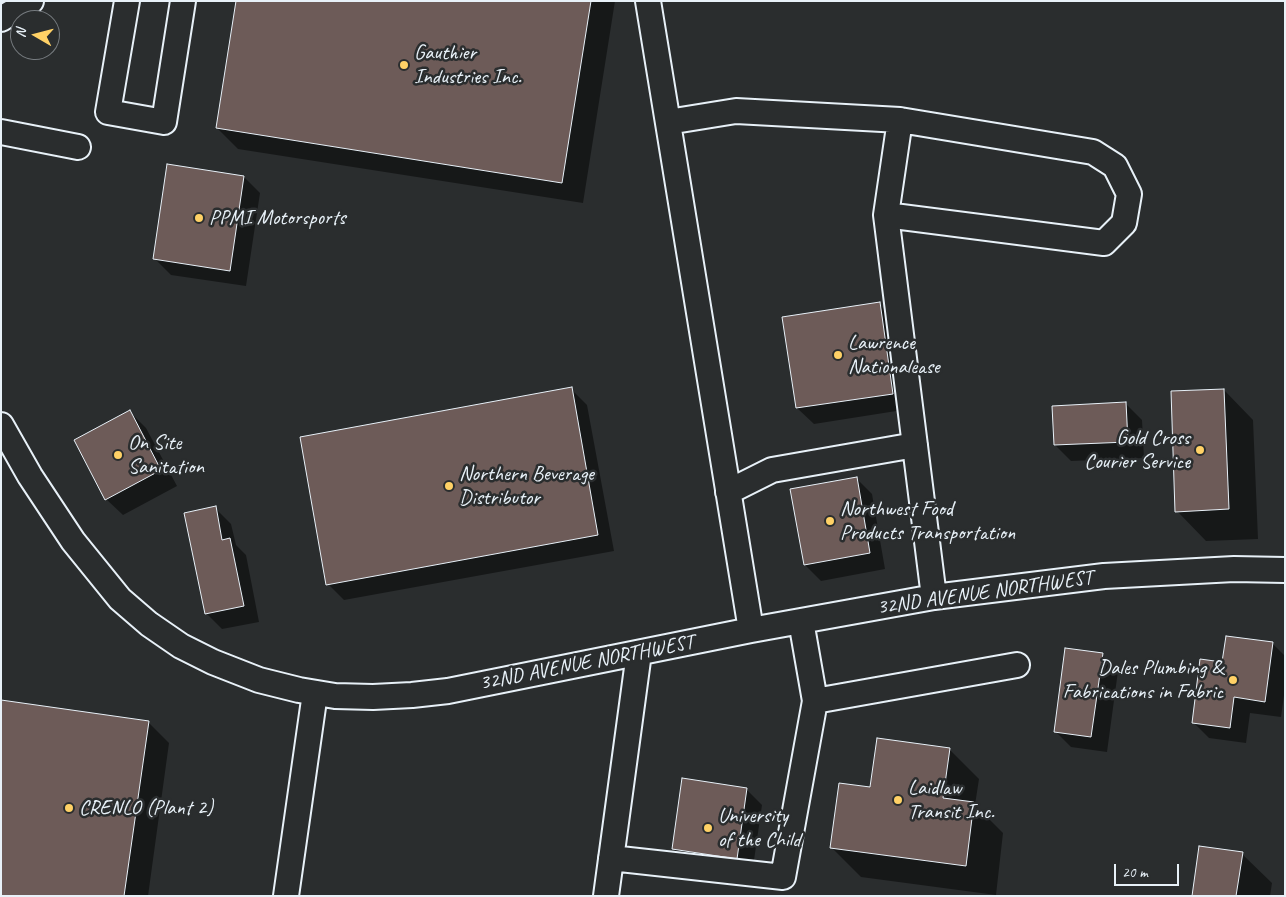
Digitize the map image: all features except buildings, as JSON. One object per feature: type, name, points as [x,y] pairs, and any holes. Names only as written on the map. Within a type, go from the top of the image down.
[{"type":"street","points":[[1,18],[31,1]]},
{"type":"street","points":[[127,1],[108,112],[164,122],[183,1]]},
{"type":"street","points":[[648,1],[750,630]]},
{"type":"street","points":[[668,122],[736,111],[900,120],[1093,152],[1115,166],[1129,194],[1124,223],[1104,243],[886,215]]},
{"type":"street","points":[[900,120],[886,215],[934,597]]},
{"type":"street","points":[[1,132],[78,147]]},
{"type":"street","name":"32ND AVENUE NORTHWEST","points":[[1,425],[30,476],[72,541],[120,599],[149,624],[181,646],[213,662],[259,680],[335,696],[373,697],[439,692],[750,630],[934,597],[1104,576],[1225,569],[1285,570]]},
{"type":"street","points":[[728,492],[772,470],[915,445]]},
{"type":"street","points":[[611,858],[783,877],[815,701],[801,622]]},
{"type":"street","points":[[606,896],[639,653]]},
{"type":"street","points":[[815,701],[1017,664]]},
{"type":"street","points":[[286,896],[315,692]]},
{"type":"place","name":"Gauthier Industries Inc.","points":[[404,65]]},
{"type":"place","name":"PPMI Motorsports","points":[[199,218]]},
{"type":"place","name":"Lawrence Nationalease","points":[[838,355]]},
{"type":"place","name":"Gold Cross Courier Service","points":[[1200,450]]},
{"type":"place","name":"On Site Sanitation","points":[[118,455]]},
{"type":"place","name":"Northern Beverage Distributor","points":[[449,486]]},
{"type":"place","name":"Northwest Food Products Transportation","points":[[830,521]]},
{"type":"place","name":"Dales Plumbing & Fabrications in Fabric","points":[[1233,680]]},
{"type":"place","name":"Laidlaw Transit Inc.","points":[[898,800]]},
{"type":"place","name":"CRENLO (Plant 2)","points":[[69,808]]},
{"type":"place","name":"University of the Child","points":[[708,828]]}]
